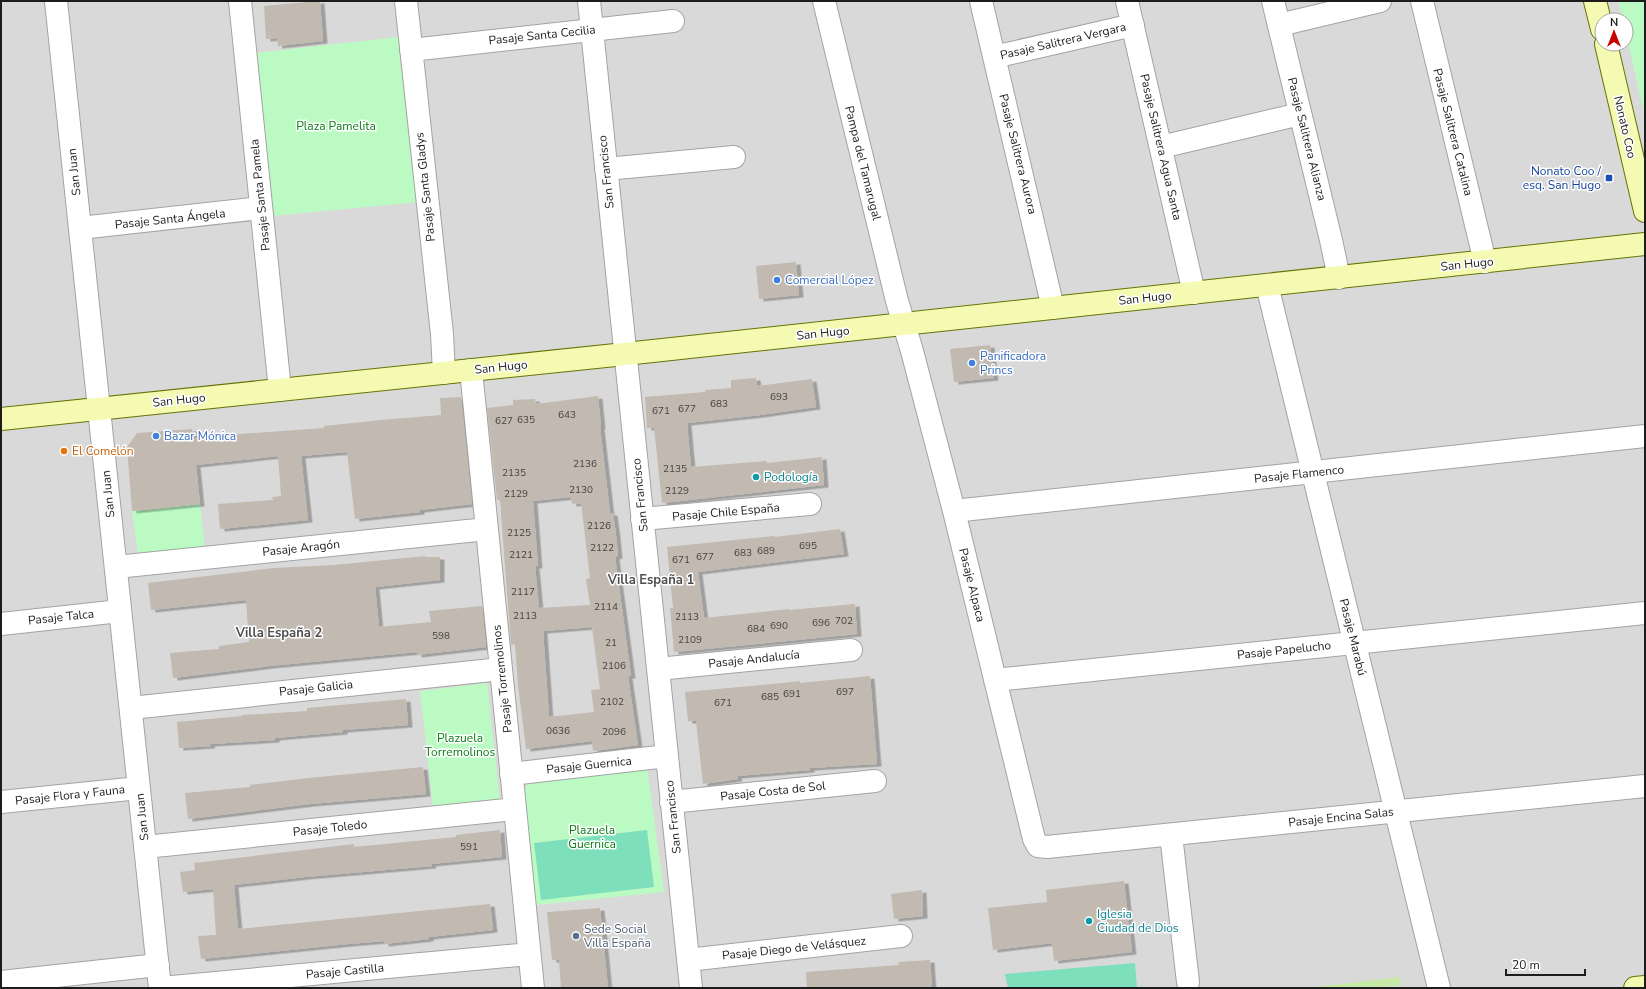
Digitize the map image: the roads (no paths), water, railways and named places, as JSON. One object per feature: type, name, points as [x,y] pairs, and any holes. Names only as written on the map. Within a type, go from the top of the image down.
[{"type":"street","name":"San Juan","points":[[56,1],[161,988]]},
{"type":"street","name":"Pasaje Santa Pamela","points":[[240,1],[280,390]]},
{"type":"street","name":"Pasaje Santa Gladys","points":[[406,1],[442,334],[444,373]]},
{"type":"street","name":"San Francisco","points":[[589,1],[691,988]]},
{"type":"street","name":"Pampa del Tamarugal","points":[[824,1],[903,324]]},
{"type":"street","name":"Pasaje Salitrera Aurora","points":[[981,1],[1053,308]]},
{"type":"street","name":"Pasaje Salitrera Agua Santa","points":[[1127,1],[1194,293]]},
{"type":"street","name":"Pasaje Salitrera Alianza","points":[[1273,1],[1339,278]]},
{"type":"street","points":[[1279,25],[1380,1]]},
{"type":"street","name":"Pasaje Salitrera Catalina","points":[[1422,1],[1485,262]]},
{"type":"street","points":[[1595,1],[1598,12]]},
{"type":"street","name":"Pasaje Santa Cecilia","points":[[411,50],[673,21]]},
{"type":"street","name":"Pasaje Salitrera Vergara","points":[[994,57],[1133,25]]},
{"type":"street","name":"Nonato Coo","points":[[1608,52],[1645,211]]},
{"type":"street","points":[[1161,147],[1300,114]]},
{"type":"street","points":[[606,169],[734,157]]},
{"type":"street","name":"Pasaje Santa Ángela","points":[[80,228],[261,208]]},
{"type":"street","name":"San Hugo","points":[[1,419],[1339,278],[1645,244]]},
{"type":"street","name":"Pasaje Marabú","points":[[1267,285],[1439,988]]},
{"type":"street","name":"Pasaje Alpaca","points":[[903,324],[912,351],[954,511],[1034,839],[1038,846]]},
{"type":"street","name":"Pasaje Torremolinos","points":[[471,370],[533,988]]},
{"type":"street","name":"Pasaje Flamenco","points":[[954,511],[1645,436]]},
{"type":"street","name":"Pasaje Chile España","points":[[642,519],[810,504]]},
{"type":"street","name":"Pasaje Aragón","points":[[116,568],[487,529]]},
{"type":"street","name":"Pasaje Talca","points":[[1,624],[120,611]]},
{"type":"street","name":"Pasaje Papelucho","points":[[995,680],[1645,613]]},
{"type":"street","name":"Pasaje Andalucía","points":[[658,669],[851,650]]},
{"type":"street","name":"Pasaje Galicia","points":[[131,708],[501,669]]},
{"type":"street","name":"Pasaje Guernica","points":[[511,774],[667,756]]},
{"type":"street","name":"Pasaje Costa de Sol","points":[[672,802],[875,781]]},
{"type":"street","name":"Pasaje Encina Salas","points":[[1038,846],[1047,847],[1171,835],[1645,786]]},
{"type":"street","name":"Pasaje Flora y Fauna","points":[[1,802],[139,788]]},
{"type":"street","name":"Pasaje Toledo","points":[[146,847],[515,809]]},
{"type":"street","points":[[1171,835],[1188,982]]},
{"type":"street","name":"Pasaje Diego de Velásquez","points":[[688,960],[901,936]]},
{"type":"street","name":"Pasaje Castilla","points":[[161,988],[530,954]]},
{"type":"street","points":[[1,982],[158,965]]},
{"type":"street","points":[[1635,988],[1645,987]]},
{"type":"place","name":"Nonato Coo / esq. San Hugo","points":[[1609,178]]},
{"type":"place","name":"Comercial López","points":[[777,280]]},
{"type":"place","name":"Panificadora Princs","points":[[972,363]]},
{"type":"place","name":"Bazar Mónica","points":[[156,436]]},
{"type":"place","name":"El Comelón","points":[[64,451]]},
{"type":"place","name":"Podología","points":[[756,477]]},
{"type":"place","name":"Iglesia Ciudad de Dios","points":[[1089,921]]},
{"type":"place","name":"Sede Social Villa España","points":[[576,936]]},
{"type":"district","name":"Villa España 1","points":[[651,580]]},
{"type":"district","name":"Villa España 2","points":[[279,633]]},
{"type":"park label","name":"Plaza Pamelita","points":[[336,126]]},
{"type":"park label","name":"Plazuela Torremolinos","points":[[460,745]]},
{"type":"park label","name":"Plazuela Guernica","points":[[592,837]]}]
